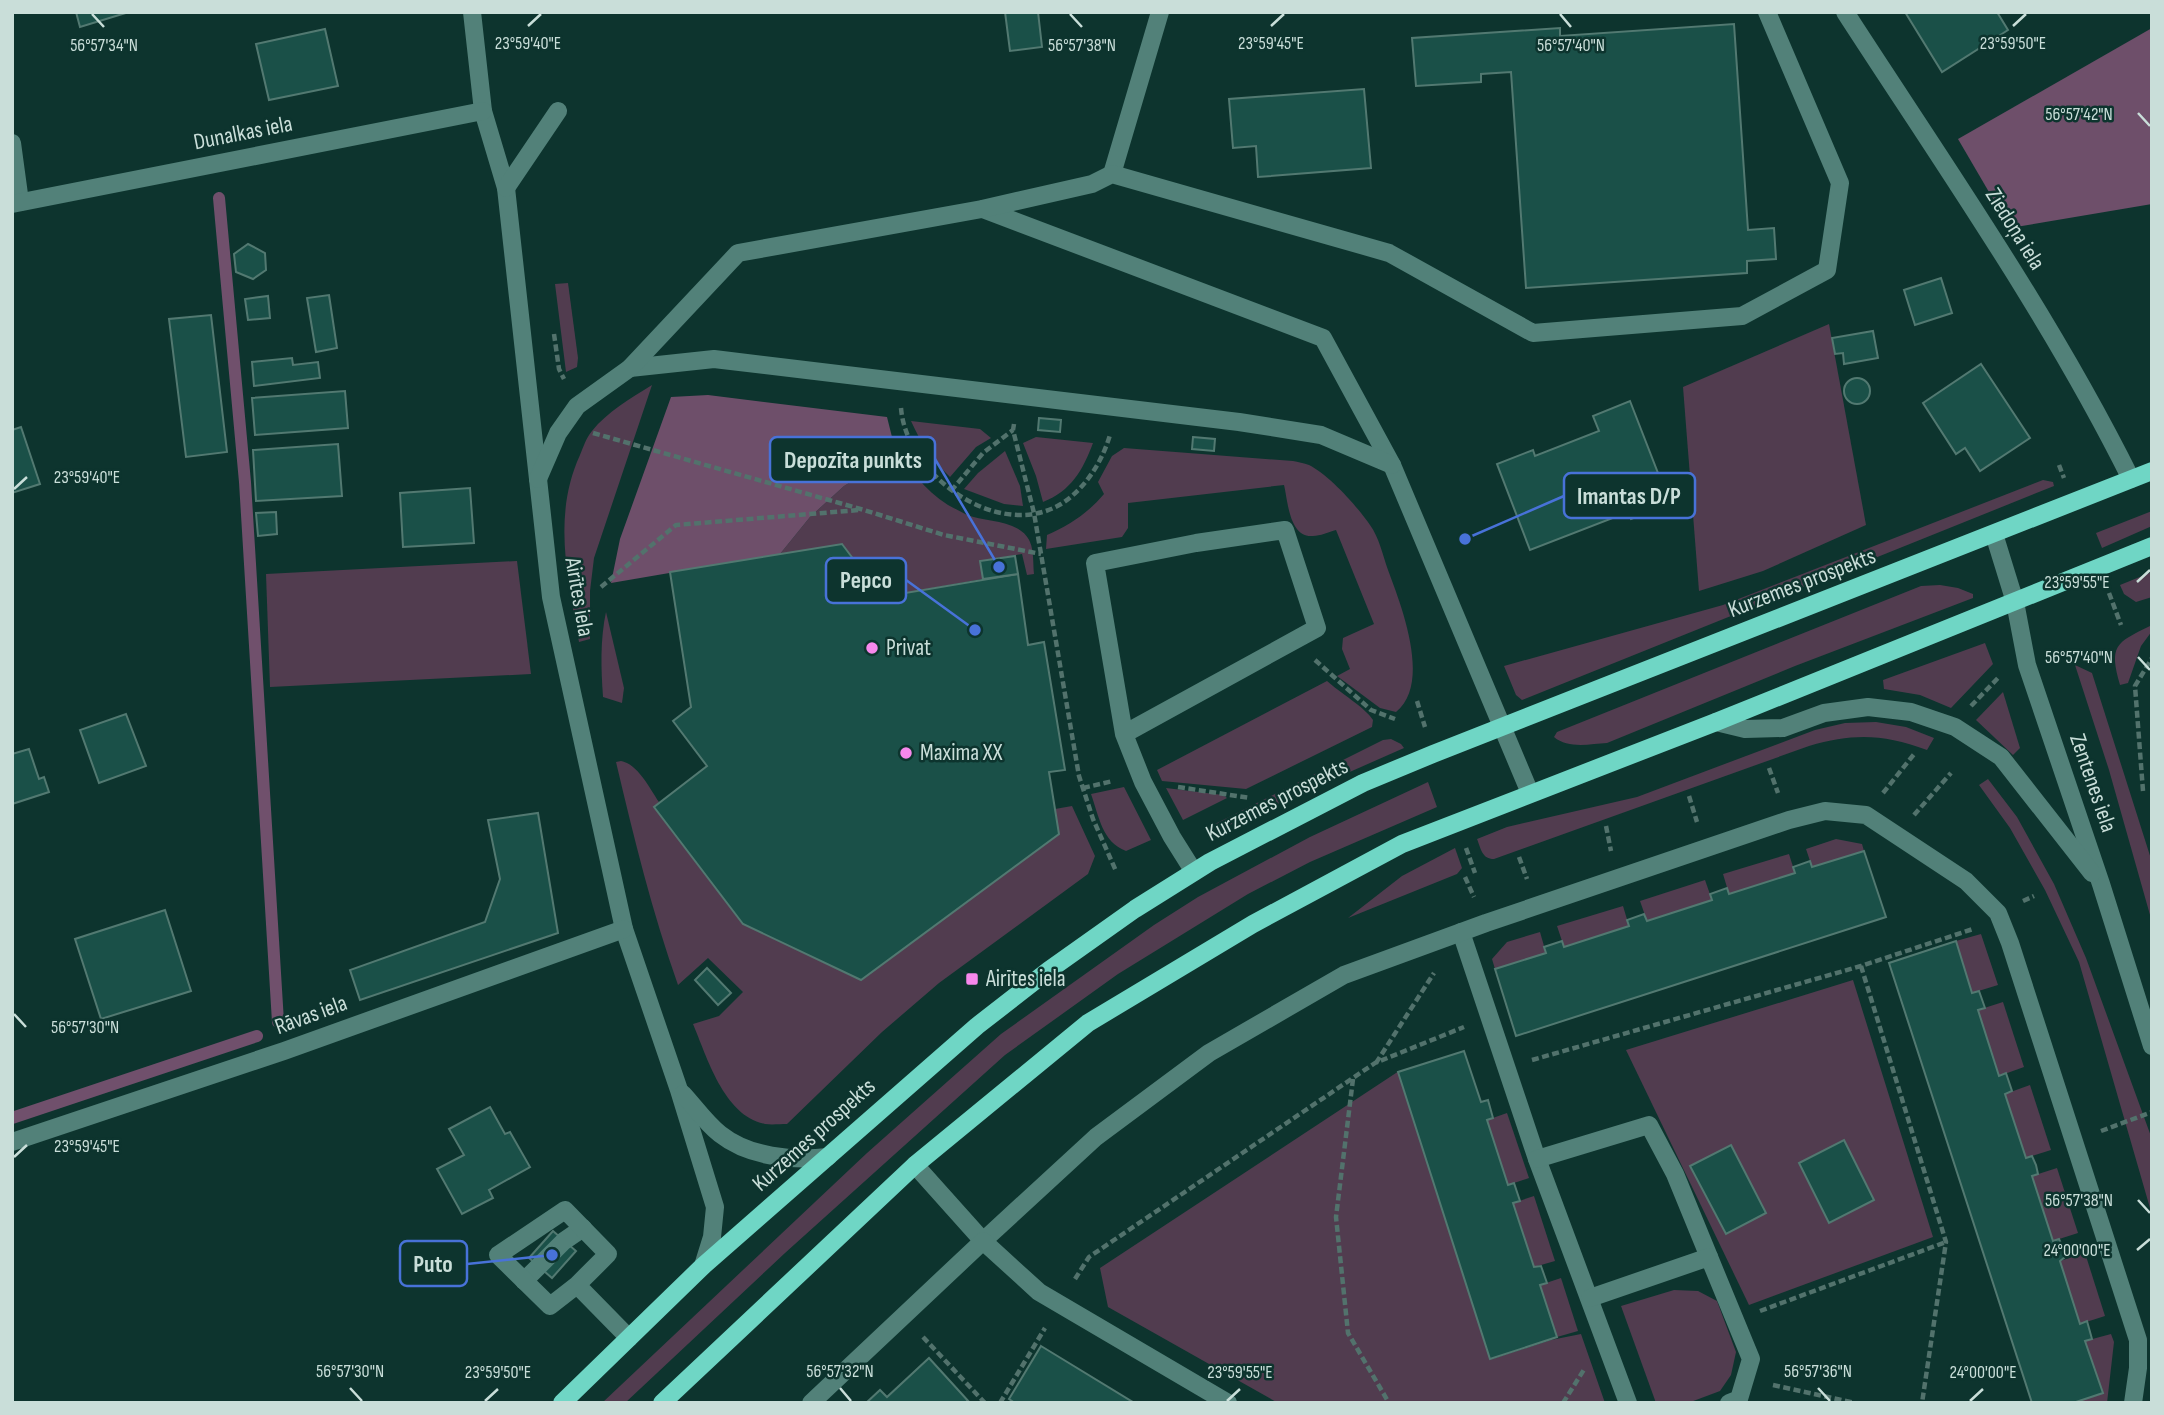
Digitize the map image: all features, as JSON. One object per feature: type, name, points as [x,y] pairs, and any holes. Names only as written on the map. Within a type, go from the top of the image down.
[{"type":"main road","name":"Kurzemes prospekts","points":[[562,1403],[703,1266],[987,1018],[1135,909],[1210,862],[1363,783],[2152,471]]},
{"type":"main road","points":[[662,1403],[915,1165],[1088,1023],[1253,924],[1402,845],[2152,546]]},
{"type":"street","name":"Airītes iela","points":[[472,12],[483,111],[506,188],[551,597],[624,929],[679,1090],[719,1134],[744,1148],[800,1160],[828,1157]]},
{"type":"street","points":[[1112,174],[1160,12]]},
{"type":"street","points":[[538,480],[558,433],[577,406],[630,368],[738,253],[982,209],[1092,184],[1112,174],[1389,253],[1533,333],[1742,316],[1827,270],[1840,183],[1768,12]]},
{"type":"street","name":"Ziedoņa iela","points":[[1845,12],[1976,212],[2045,325],[2131,479]]},
{"type":"street","name":"Dunalkas iela","points":[[16,203],[483,111]]},
{"type":"street","points":[[506,188],[558,111]]},
{"type":"street","points":[[12,143],[16,203]]},
{"type":"street","points":[[982,209],[1323,338],[1392,465],[1530,793]]},
{"type":"street","points":[[630,368],[714,359],[1239,422],[1321,436],[1392,465]]},
{"type":"street","points":[[1124,734],[1317,628],[1284,530],[1196,543],[1094,563],[1124,734],[1143,782],[1194,872]]},
{"type":"street","name":"Zentenes iela","points":[[1994,534],[2015,601],[2027,666],[2101,884],[2152,1046]]},
{"type":"street","points":[[1716,722],[1745,729],[1783,728],[1824,713],[1868,708],[1911,712],[1955,727],[2001,758],[2101,884]]},
{"type":"street","points":[[811,1403],[1096,1137],[1209,1053],[1344,975],[1461,932],[1789,820],[1825,811],[1866,815],[1966,881],[1998,913],[2138,1340],[2138,1368],[2133,1403]]},
{"type":"street","name":"Rāvas iela","points":[[12,1142],[284,1051],[624,929]]},
{"type":"street","points":[[1461,932],[1537,1158],[1628,1403]]},
{"type":"street","points":[[679,1090],[715,1208],[712,1237],[703,1266]]},
{"type":"street","points":[[1537,1158],[1648,1125],[1675,1174],[1751,1359],[1739,1399],[1729,1403]]},
{"type":"street","points":[[915,1165],[983,1241],[1039,1292],[1228,1403]]},
{"type":"street","points":[[565,1210],[583,1228],[608,1254],[577,1285],[550,1306],[498,1255],[565,1210]]},
{"type":"street","points":[[524,1281],[564,1241],[583,1228]]},
{"type":"street","points":[[1590,1298],[1709,1257]]},
{"type":"street","points":[[577,1285],[629,1338]]},
{"type":"path","points":[[559,369],[590,432],[944,535],[1041,554]]},
{"type":"path","points":[[900,398],[902,427],[915,453],[933,475],[950,491],[982,507],[1007,513],[1034,513],[1060,505],[1080,488],[1101,458],[1113,424]]},
{"type":"path","points":[[1015,420],[1013,430],[1034,513],[1079,776],[1093,819],[1116,871]]},
{"type":"path","points":[[950,491],[983,453],[1013,430]]},
{"type":"path","points":[[601,587],[676,525],[864,510]]},
{"type":"path","points":[[2106,587],[2121,625]]},
{"type":"path","points":[[1294,640],[1337,682],[1371,710],[1395,719]]},
{"type":"path","points":[[2143,791],[2135,686],[2152,658]]},
{"type":"path","points":[[1963,714],[1998,678]]},
{"type":"path","points":[[1417,701],[1427,735]]},
{"type":"path","points":[[1866,815],[1915,753]]},
{"type":"path","points":[[1896,835],[1951,773]]},
{"type":"path","points":[[1083,788],[1121,779]]},
{"type":"path","points":[[1176,786],[1251,797]]},
{"type":"path","points":[[1465,844],[1475,873]]},
{"type":"path","points":[[1508,1068],[1861,966],[1975,928],[1998,913],[2034,896]]},
{"type":"path","points":[[1375,1063],[1461,932]]},
{"type":"path","points":[[1861,966],[1946,1242],[1923,1403]]},
{"type":"path","points":[[1000,1403],[1089,1257],[1375,1063],[1490,1016]]},
{"type":"path","points":[[1353,1079],[1336,1217],[1349,1333],[1389,1403]]},
{"type":"path","points":[[2073,1139],[2152,1112]]},
{"type":"path","points":[[1735,1321],[1946,1242]]},
{"type":"path","points":[[903,1315],[985,1403]]},
{"type":"path","points":[[1745,1379],[1855,1403]]},
{"type":"shaded area","points":[[2152,28],[2152,204],[2010,228],[1958,139]]},
{"type":"shaded area","points":[[568,283],[578,358],[577,367],[566,372],[555,284]]},
{"type":"shaded area","points":[[1829,324],[1866,525],[1763,571],[1699,591],[1683,387]]},
{"type":"shaded area","points":[[652,385],[594,558],[590,591],[590,639],[579,642],[565,548],[564,524],[571,478],[585,443],[598,424]]},
{"type":"shaded area","points":[[708,395],[887,417],[894,445],[872,469],[844,486],[810,517],[780,554],[611,583],[620,539],[671,397]]},
{"type":"shaded area","points":[[911,421],[980,429],[991,438],[976,447],[950,477],[928,451]]},
{"type":"shaded area","points":[[1036,437],[1093,443],[1075,478],[1061,492],[1043,502],[1023,443]]},
{"type":"shaded area","points":[[894,445],[911,470],[939,499],[967,515],[1019,529],[1030,542],[1034,574],[1027,575],[1022,554],[980,561],[983,579],[882,597],[842,544],[780,554],[810,517],[844,486],[872,469]]},
{"type":"shaded area","points":[[1124,448],[1293,461],[1309,465],[1334,483],[1358,509],[1376,535],[1406,623],[1413,664],[1412,682],[1407,699],[1396,712],[1380,708],[1337,676],[1350,669],[1342,649],[1343,638],[1374,624],[1336,530],[1313,536],[1299,531],[1291,517],[1284,485],[1128,503],[1128,528],[1122,537],[1046,549],[1047,535],[1078,518],[1104,494],[1098,482],[1112,456]]},
{"type":"shaded area","points":[[1005,451],[1020,486],[1023,506],[1004,504],[964,489],[978,473]]},
{"type":"shaded area","points":[[2043,480],[2053,482],[2054,486],[1522,700],[1516,695],[1504,666],[1723,605]]},
{"type":"shaded area","points":[[2152,511],[2152,526],[2102,548],[2096,533]]},
{"type":"shaded area","points":[[517,561],[531,674],[270,687],[266,574]]},
{"type":"shaded area","points":[[2152,572],[2152,597],[2136,602],[2124,594],[2120,585]]},
{"type":"shaded area","points":[[1921,586],[1958,588],[1973,594],[1973,598],[1795,666],[1607,743],[1572,744],[1554,737],[1557,732]]},
{"type":"shaded area","points":[[606,612],[624,688],[622,703],[603,697],[601,654]]},
{"type":"shaded area","points":[[2150,626],[2152,631],[2141,646],[2128,683],[2120,685],[2115,662],[2118,647],[2129,637]]},
{"type":"shaded area","points":[[1985,643],[1993,664],[1951,708],[1920,695],[1884,689],[1883,680]]},
{"type":"shaded area","points":[[2075,665],[2092,673],[2152,862],[2152,922],[2109,770]]},
{"type":"shaded area","points":[[1327,681],[1370,715],[1373,720],[1372,727],[1246,789],[1162,781],[1157,770]]},
{"type":"shaded area","points":[[2003,692],[2020,748],[2013,755],[1976,720]]},
{"type":"shaded area","points":[[1876,722],[1906,727],[1934,738],[1927,750],[1896,741],[1868,737],[1840,739],[1809,746],[1494,859],[1484,855],[1477,839],[1507,827],[1637,797],[1815,730],[1845,723]]},
{"type":"shaded area","points":[[1391,739],[1404,748],[1216,831],[1203,830],[1383,740]]},
{"type":"shaded area","points":[[621,761],[633,767],[643,778],[659,802],[654,807],[743,924],[860,980],[1059,834],[1055,809],[1072,806],[1095,856],[1088,874],[939,983],[882,1032],[787,1124],[765,1124],[738,1110],[728,1098],[711,1068],[693,1024],[719,1016],[743,992],[708,958],[678,985],[637,847],[616,762]]},
{"type":"shaded area","points":[[1988,779],[2017,817],[2054,884],[2086,958],[2152,1139],[2152,1215],[2079,962],[2045,890],[2010,828],[1979,785]]},
{"type":"shaded area","points":[[1428,782],[1437,807],[1310,862],[1248,894],[1118,974],[1005,1055],[785,1253],[625,1403],[602,1403],[867,1153],[1001,1034],[1154,925],[1198,897],[1310,837]]},
{"type":"shaded area","points":[[1124,787],[1151,840],[1126,851],[1106,835],[1091,794]]},
{"type":"shaded area","points":[[1166,788],[1223,795],[1227,798],[1183,820]]},
{"type":"shaded area","points":[[1836,839],[1862,844],[1864,851],[1812,867],[1806,849]]},
{"type":"shaded area","points":[[1455,848],[1462,868],[1457,874],[1348,918],[1402,876]]},
{"type":"shaded area","points":[[1789,854],[1795,873],[1729,894],[1723,874]]},
{"type":"shaded area","points":[[1705,880],[1712,900],[1647,921],[1640,901]]},
{"type":"shaded area","points":[[1623,906],[1629,926],[1564,947],[1557,926]]},
{"type":"shaded area","points":[[1540,932],[1546,953],[1495,969],[1492,959],[1507,942]]},
{"type":"shaded area","points":[[1981,934],[1998,985],[1972,993],[1956,941]]},
{"type":"shaded area","points":[[1853,980],[1933,1237],[1749,1305],[1626,1050]]},
{"type":"shaded area","points":[[2003,1002],[2024,1067],[1999,1076],[1978,1010]]},
{"type":"shaded area","points":[[1399,1071],[1492,1359],[1551,1340],[1581,1334],[1605,1403],[1278,1403],[1108,1307],[1100,1268]]},
{"type":"shaded area","points":[[2030,1085],[2051,1150],[2026,1158],[2005,1094]]},
{"type":"shaded area","points":[[1507,1113],[1529,1178],[1508,1185],[1487,1120]]},
{"type":"shaded area","points":[[2057,1168],[2078,1233],[2053,1241],[2032,1176]]},
{"type":"shaded area","points":[[1534,1196],[1555,1261],[1534,1267],[1513,1203]]},
{"type":"shaded area","points":[[2085,1253],[2105,1316],[2080,1324],[2060,1261]]},
{"type":"shaded area","points":[[1561,1278],[1578,1331],[1557,1337],[1540,1285]]},
{"type":"shaded area","points":[[1674,1290],[1698,1291],[1717,1301],[1736,1352],[1731,1375],[1720,1391],[1688,1403],[1656,1403],[1621,1306]]},
{"type":"shaded area","points":[[2111,1334],[2114,1342],[2107,1403],[2073,1403],[2103,1393],[2085,1341]]},
{"type":"building","points":[[76,12],[129,12],[80,27]]},
{"type":"building","points":[[1005,12],[1038,12],[1042,47],[1010,51]]},
{"type":"building","points":[[1905,12],[1997,12],[2008,30],[1942,72]]},
{"type":"building","points":[[1734,24],[1748,230],[1774,228],[1776,259],[1747,261],[1747,273],[1526,288],[1511,72],[1481,74],[1481,82],[1416,86],[1412,38],[1560,28],[1560,36]]},
{"type":"building","points":[[325,29],[338,86],[269,100],[256,44]]},
{"type":"building","points":[[1364,89],[1371,168],[1258,177],[1256,146],[1233,148],[1229,99]]},
{"type":"building","points":[[248,244],[265,253],[266,270],[253,279],[236,272],[234,254]]},
{"type":"building","points":[[1941,278],[1952,313],[1915,325],[1904,290]]},
{"type":"building","points":[[329,295],[337,348],[316,352],[307,298]]},
{"type":"building","points":[[268,296],[270,318],[248,320],[245,299]]},
{"type":"building","points":[[211,315],[227,452],[186,457],[169,319]]},
{"type":"building","points":[[1873,331],[1878,358],[1844,364],[1843,353],[1835,354],[1832,338]]},
{"type":"building","points":[[292,358],[293,365],[318,362],[320,378],[254,386],[252,362]]},
{"type":"building","points":[[1981,364],[2030,438],[1980,471],[1965,448],[1956,454],[1923,403]]},
{"type":"building","points":[[1857,378],[1866,382],[1870,391],[1866,400],[1857,404],[1848,400],[1844,391],[1848,382]]},
{"type":"building","points":[[345,391],[348,428],[255,435],[252,398]]},
{"type":"building","points":[[1630,401],[1670,504],[1631,519],[1628,512],[1530,550],[1497,464],[1533,450],[1535,456],[1599,431],[1593,416]]},
{"type":"building","points":[[1039,418],[1061,420],[1060,432],[1038,430]]},
{"type":"building","points":[[21,427],[40,484],[12,493],[12,430]]},
{"type":"building","points":[[1193,437],[1215,439],[1214,451],[1192,449]]},
{"type":"building","points":[[338,444],[342,496],[256,501],[253,450]]},
{"type":"building","points":[[470,488],[474,543],[403,547],[400,493]]},
{"type":"building","points":[[276,512],[277,534],[258,536],[256,513]]},
{"type":"building","points":[[842,544],[882,597],[1018,574],[1028,645],[1044,642],[1065,770],[1049,772],[1059,834],[861,980],[743,924],[654,807],[707,766],[673,721],[691,707],[670,572]]},
{"type":"building","points":[[1015,556],[1018,574],[983,579],[980,561]]},
{"type":"building","points":[[126,714],[146,766],[99,783],[80,730]]},
{"type":"building","points":[[29,749],[39,779],[44,777],[49,792],[12,804],[12,754]]},
{"type":"building","points":[[538,813],[558,933],[360,1000],[350,970],[485,922],[500,879],[488,820]]},
{"type":"building","points":[[1864,851],[1886,917],[1516,1036],[1495,969],[1546,953],[1544,947],[1562,941],[1564,947],[1629,926],[1627,920],[1644,914],[1647,921],[1712,900],[1710,894],[1727,888],[1729,894],[1795,873],[1793,867],[1810,861],[1812,867]]},
{"type":"building","points":[[165,910],[191,991],[101,1019],[75,939]]},
{"type":"building","points":[[1956,941],[1972,993],[1979,991],[1985,1008],[1978,1010],[1999,1076],[2006,1073],[2012,1091],[2005,1094],[2026,1158],[2032,1156],[2036,1165],[2038,1174],[2032,1176],[2053,1241],[2059,1239],[2063,1248],[2065,1257],[2060,1261],[2080,1324],[2087,1321],[2092,1339],[2085,1341],[2103,1393],[2073,1403],[2032,1403],[1889,963]]},
{"type":"building","points":[[707,968],[731,993],[718,1005],[695,980]]},
{"type":"building","points":[[1464,1051],[1481,1102],[1488,1100],[1493,1118],[1487,1120],[1508,1185],[1514,1183],[1520,1201],[1513,1203],[1534,1267],[1541,1266],[1547,1283],[1540,1285],[1557,1337],[1490,1359],[1398,1072]]},
{"type":"building","points":[[490,1107],[505,1134],[510,1132],[530,1167],[489,1190],[493,1198],[462,1214],[437,1169],[464,1155],[449,1129]]},
{"type":"building","points":[[1844,1140],[1874,1200],[1829,1223],[1799,1163]]},
{"type":"building","points":[[1731,1145],[1766,1213],[1726,1234],[1690,1166]]},
{"type":"building","points":[[553,1231],[576,1251],[552,1278],[529,1258]]},
{"type":"building","points":[[1041,1346],[1135,1403],[1015,1403],[1009,1399]]},
{"type":"building","points":[[929,1358],[970,1403],[866,1403],[880,1390],[887,1397]]},
{"type":"waterway","points":[[219,198],[245,482],[278,1022]]},
{"type":"waterway","points":[[12,1118],[257,1036]]},
{"type":"place","name":"Imantas D/P","points":[[1465,539]]},
{"type":"place","name":"Depozīta punkts","points":[[999,567]]},
{"type":"place","name":"Pepco","points":[[975,630]]},
{"type":"place","name":"Privat","points":[[872,648]]},
{"type":"place","name":"Maxima XX","points":[[906,753]]},
{"type":"place","name":"Airītes iela","points":[[972,979]]},
{"type":"place","name":"Puto","points":[[552,1255]]}]
